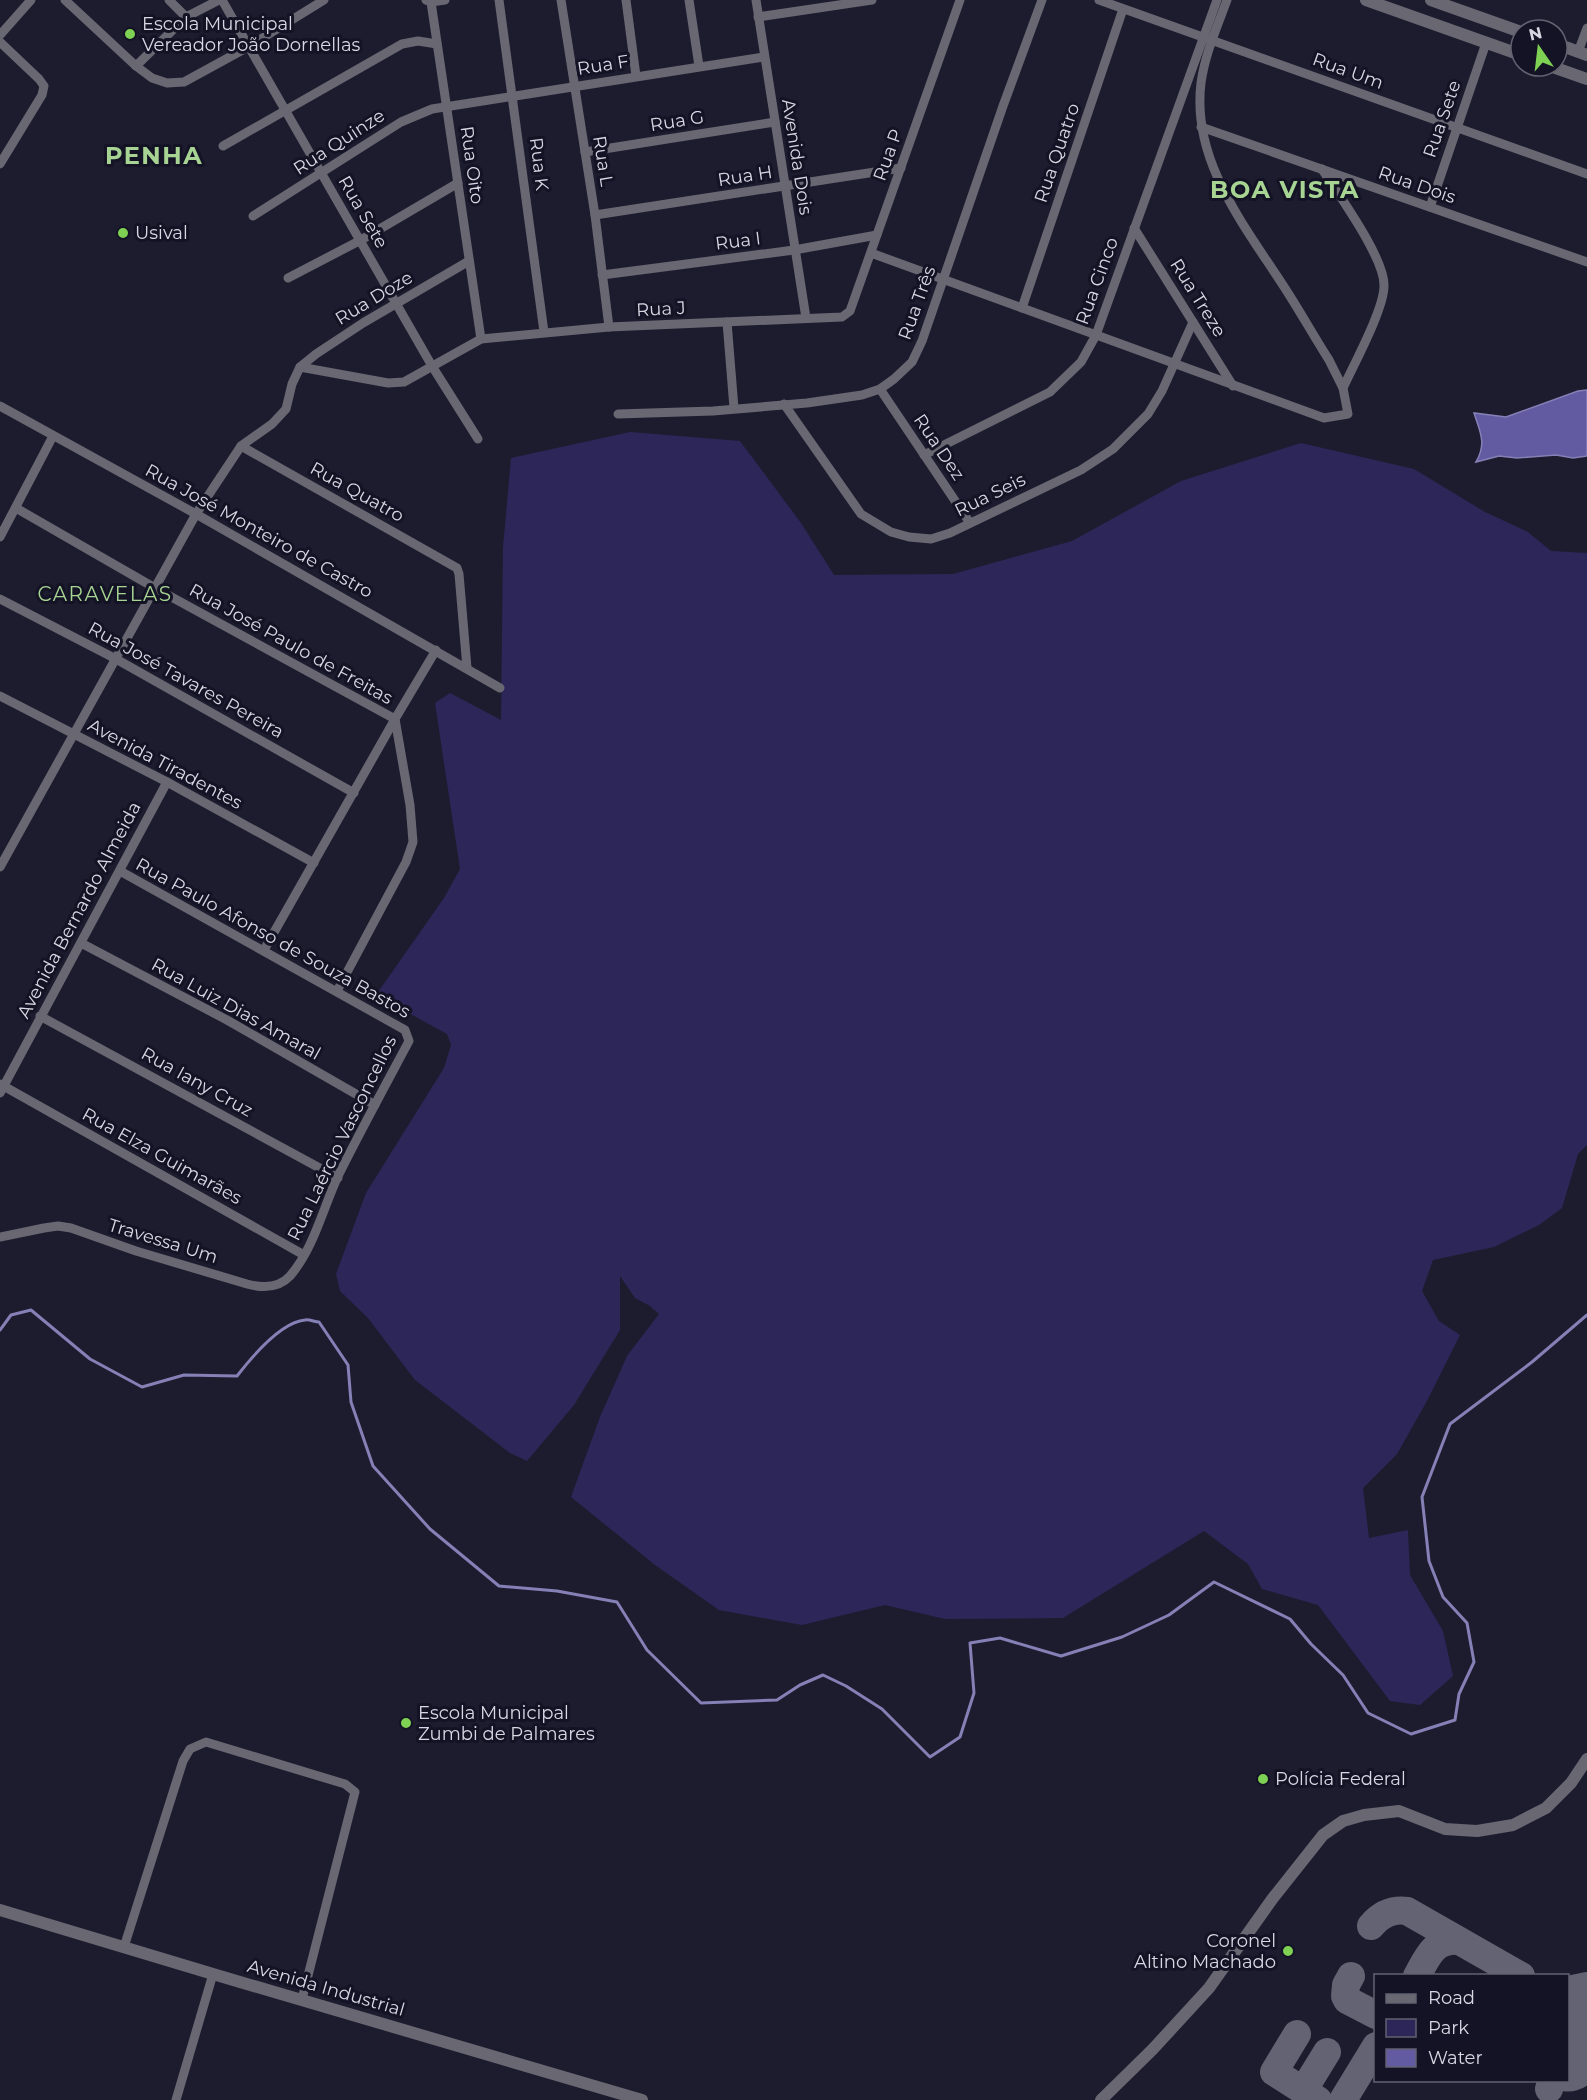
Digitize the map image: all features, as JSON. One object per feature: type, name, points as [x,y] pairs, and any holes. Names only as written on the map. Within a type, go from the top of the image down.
[{"type":"street","points":[[0,35],[31,0]]},
{"type":"street","points":[[65,0],[136,66],[152,78],[167,83],[184,82],[248,47],[324,0]]},
{"type":"street","points":[[169,0],[186,17]]},
{"type":"street","points":[[136,66],[186,17],[220,0]]},
{"type":"street","name":"Rua Sete","points":[[220,0],[286,109],[432,366],[478,439]]},
{"type":"street","points":[[428,1],[445,0]]},
{"type":"street","name":"Rua K","points":[[499,0],[543,332]]},
{"type":"street","name":"Rua L","points":[[561,0],[595,215],[609,327]]},
{"type":"street","points":[[626,0],[636,76]]},
{"type":"street","points":[[689,0],[699,66]]},
{"type":"street","name":"Avenida Dois","points":[[756,0],[806,318]]},
{"type":"street","points":[[758,17],[872,0]]},
{"type":"street","name":"Rua P","points":[[842,317],[850,311],[960,0]]},
{"type":"street","name":"Rua Três","points":[[618,414],[734,408],[862,395],[880,389],[912,362],[922,342],[1003,105],[1042,0]]},
{"type":"street","name":"Rua Um","points":[[1099,0],[1587,174]]},
{"type":"street","points":[[870,253],[1324,418],[1348,414],[1343,388],[1323,350],[1227,196],[1210,160],[1201,127],[1201,83],[1207,39],[1217,0]]},
{"type":"street","points":[[1207,39],[1227,0]]},
{"type":"street","points":[[1366,0],[1509,51]]},
{"type":"street","points":[[1431,0],[1509,28]]},
{"type":"street","name":"Rua Oito","points":[[428,1],[447,106],[481,339]]},
{"type":"street","name":"Rua Quatro","points":[[1022,308],[1123,9]]},
{"type":"street","points":[[1583,53],[1587,28]]},
{"type":"street","name":"Rua Cinco","points":[[924,455],[1050,392],[1081,362],[1096,335],[1134,228],[1207,39]]},
{"type":"street","points":[[223,146],[402,44],[418,41],[437,44]]},
{"type":"street","points":[[0,42],[44,86],[42,96],[3,151],[0,164]]},
{"type":"street","name":"Rua Sete","points":[[1430,207],[1486,43]]},
{"type":"street","name":"Rua F","points":[[447,106],[764,57]]},
{"type":"street","points":[[1569,73],[1587,79]]},
{"type":"street","name":"Rua Quinze","points":[[253,216],[401,122],[432,109],[447,106]]},
{"type":"street","name":"Rua G","points":[[585,152],[775,122]]},
{"type":"street","name":"Rua Dois","points":[[1201,127],[1587,261]]},
{"type":"street","name":"Rua H","points":[[595,215],[901,168]]},
{"type":"street","points":[[1322,169],[1374,252],[1383,274],[1384,287],[1381,299],[1343,388]]},
{"type":"street","points":[[288,278],[361,240],[458,183]]},
{"type":"street","name":"Rua Treze","points":[[1134,228],[1233,386]]},
{"type":"street","name":"Rua I","points":[[603,275],[794,250],[877,235]]},
{"type":"street","name":"Rua Doze","points":[[300,367],[316,354],[469,261]]},
{"type":"street","name":"Rua J","points":[[481,339],[609,327],[842,317]]},
{"type":"street","points":[[727,322],[734,408]]},
{"type":"street","name":"Rua Seis","points":[[784,404],[861,514],[875,524],[900,535],[931,538],[950,533],[1081,470],[1113,449],[1148,414],[1175,364],[1193,322]]},
{"type":"street","points":[[0,867],[196,514],[241,446],[272,424],[286,409],[292,384],[300,367],[388,384],[404,382],[481,339]]},
{"type":"street","name":"Rua Dez","points":[[880,389],[970,523]]},
{"type":"street","name":"Rua José Monteiro de Castro","points":[[0,406],[196,514],[501,688]]},
{"type":"street","points":[[0,537],[53,436]]},
{"type":"street","name":"Rua Quatro","points":[[241,446],[457,568],[467,668]]},
{"type":"street","name":"Rua José Paulo de Freitas","points":[[16,508],[155,588],[395,719]]},
{"type":"street","name":"Rua José Tavares Pereira","points":[[0,599],[116,659],[354,793]]},
{"type":"street","points":[[264,950],[436,650]]},
{"type":"street","name":"Avenida Tiradentes","points":[[0,697],[167,782],[314,863]]},
{"type":"street","points":[[337,991],[406,862],[413,842],[410,805],[395,719]]},
{"type":"street","name":"Avenida Bernardo Almeida","points":[[1,1087],[167,782]]},
{"type":"street","name":"Rua Paulo Afonso de Souza Bastos","points":[[120,871],[337,991],[405,1030],[409,1035]]},
{"type":"street","name":"Rua Luiz Dias Amaral","points":[[81,943],[227,1020],[375,1106]]},
{"type":"street","name":"Rua Iany Cruz","points":[[40,1016],[338,1178]]},
{"type":"street","name":"Rua Laércio Vasconcellos","points":[[304,1255],[338,1178],[409,1041],[409,1035]]},
{"type":"street","name":"Rua Elza Guimarães","points":[[1,1087],[304,1255]]},
{"type":"street","name":"Travessa Um","points":[[0,1237],[58,1226],[71,1228],[136,1251],[259,1287],[272,1287],[289,1278],[304,1255]]},
{"type":"street","points":[[124,1947],[183,1761],[190,1749],[206,1742],[345,1784],[355,1792],[302,1999]]},
{"type":"street","points":[[1101,2100],[1153,2049],[1209,1988],[1273,1898],[1323,1834],[1343,1821],[1364,1815],[1399,1811],[1445,1829],[1477,1831],[1513,1825],[1546,1808],[1571,1783],[1587,1759]]},
{"type":"street","name":"Avenida Industrial","points":[[0,1910],[642,2100]]},
{"type":"street","points":[[176,2100],[213,1974]]},
{"type":"green space","points":[[630,432],[740,441],[801,523],[834,575],[953,574],[1072,541],[1181,481],[1301,443],[1414,469],[1485,512],[1528,532],[1551,551],[1587,553],[1587,1145],[1578,1154],[1562,1208],[1539,1225],[1494,1247],[1433,1260],[1422,1291],[1439,1321],[1460,1335],[1397,1454],[1363,1488],[1369,1538],[1408,1530],[1410,1575],[1443,1631],[1453,1676],[1420,1705],[1390,1701],[1318,1605],[1262,1589],[1248,1564],[1204,1531],[1063,1618],[945,1619],[885,1605],[802,1625],[719,1610],[655,1565],[571,1497],[600,1417],[627,1356],[659,1314],[635,1298],[620,1276],[620,1330],[574,1405],[527,1461],[510,1453],[415,1380],[368,1318],[340,1291],[336,1274],[366,1193],[444,1068],[451,1045],[447,1034],[376,995],[444,898],[460,869],[435,703],[450,693],[501,720],[503,548],[511,458]]},
{"type":"water","points":[[1587,390],[1587,456],[1573,458],[1556,455],[1517,458],[1499,456],[1476,462],[1482,443],[1474,413],[1506,417],[1578,391]]},
{"type":"waterway","points":[[0,1330],[11,1315],[31,1310],[90,1359],[142,1387],[184,1375],[237,1376],[267,1342],[286,1327],[305,1320],[319,1322],[348,1365],[351,1402],[373,1466],[430,1529],[499,1586],[557,1591],[617,1602],[647,1650],[701,1703],[777,1700],[800,1685],[823,1675],[846,1686],[882,1709],[930,1757],[960,1737],[974,1693],[970,1643],[1000,1638],[1061,1656],[1122,1637],[1169,1615],[1214,1582],[1290,1619],[1311,1644],[1343,1675],[1368,1713],[1411,1734],[1455,1720],[1459,1694],[1474,1662],[1467,1623],[1443,1597],[1429,1561],[1422,1497],[1450,1424],[1532,1362],[1587,1315]]},
{"type":"taxiway","points":[[1371,1926],[1387,1913],[1407,1911],[1517,1974]]},
{"type":"taxiway","points":[[1418,1974],[1433,1950],[1443,1943],[1459,1941]]},
{"type":"taxiway","points":[[1351,1976],[1346,1985],[1347,2000],[1374,2014]]},
{"type":"taxiway","points":[[1569,1990],[1587,1986]]},
{"type":"taxiway","points":[[1297,2034],[1274,2072],[1318,2100]]},
{"type":"taxiway","points":[[1343,2100],[1374,2049]]},
{"type":"taxiway","points":[[1303,2091],[1327,2052]]},
{"type":"taxiway","points":[[1549,2089],[1551,2082]]},
{"type":"runway","points":[[1569,2055],[1587,2024]]},
{"type":"place","name":"Escola Municipal Vereador João Dornellas","points":[[130,34]]},
{"type":"place","name":"Usival","points":[[123,233]]},
{"type":"place","name":"Escola Municipal Zumbi de Palmares","points":[[406,1723]]},
{"type":"place","name":"Polícia Federal","points":[[1263,1779]]},
{"type":"place","name":"Coronel Altino Machado","points":[[1288,1951]]},
{"type":"district","name":"PENHA","points":[[154,156]]},
{"type":"district","name":"BOA VISTA","points":[[1285,190]]},
{"type":"district","name":"CARAVELAS","points":[[105,594]]}]
